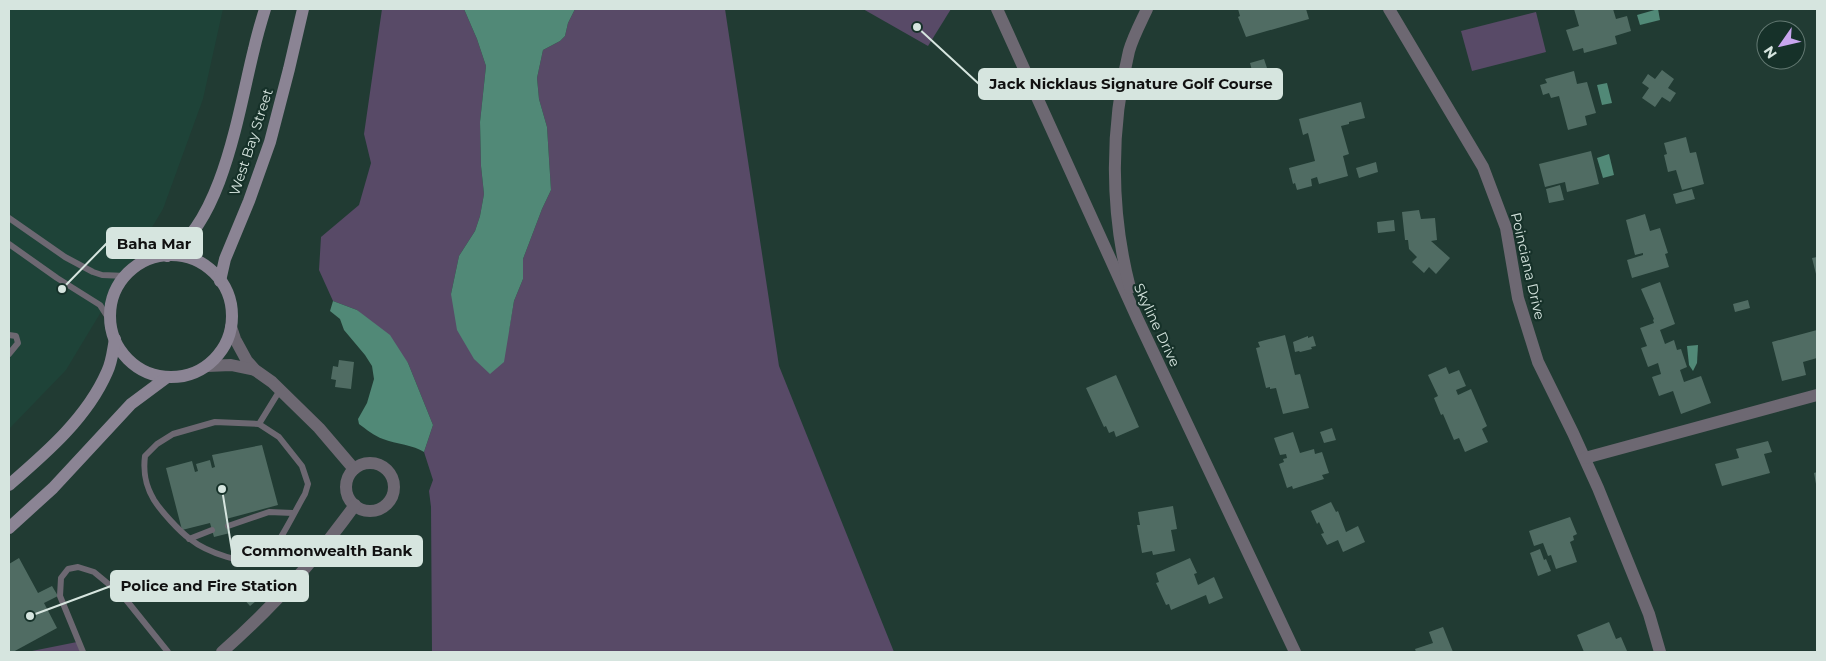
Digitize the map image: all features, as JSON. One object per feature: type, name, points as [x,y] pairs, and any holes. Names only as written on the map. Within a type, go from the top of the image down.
[{"type":"main road","name":"West Bay Street","points":[[167,256],[177,250],[190,237],[210,204],[238,121],[265,9]]},
{"type":"main road","name":"West Bay Street","points":[[220,281],[226,259],[270,142],[303,9]]},
{"type":"main road","points":[[167,256],[183,257],[197,262],[210,270],[220,281],[229,298],[232,318],[231,327],[219,354],[207,366],[192,374],[166,378],[147,372],[131,362],[124,355],[115,338],[111,322],[114,297],[126,276],[145,262],[167,256]]},
{"type":"main road","points":[[9,485],[43,456],[86,408],[108,370],[115,338]]},
{"type":"main road","points":[[9,528],[53,488],[131,404],[166,378]]},
{"type":"street","name":"Skyline Drive","points":[[998,9],[1138,320],[1295,652]]},
{"type":"street","points":[[1138,320],[1126,274],[1114,194],[1115,147],[1120,102],[1130,49],[1146,9]]},
{"type":"street","name":"Poinciana Drive","points":[[1389,9],[1483,167],[1506,228],[1518,298],[1538,362],[1598,488],[1649,614],[1660,652]]},
{"type":"street","points":[[231,327],[240,350],[255,370],[272,382],[319,428],[354,469]]},
{"type":"street","points":[[207,366],[231,365],[255,370]]},
{"type":"street","points":[[1585,458],[1817,395]]},
{"type":"street","points":[[367,463],[379,465],[389,473],[394,484],[392,496],[382,507],[368,510],[355,505],[349,497],[346,487],[349,476],[354,469],[367,463]]},
{"type":"street","points":[[222,652],[330,540],[355,505]]},
{"type":"lane","points":[[9,218],[65,257],[93,272],[102,276],[126,276]]},
{"type":"lane","points":[[9,244],[56,278],[100,305],[111,322]]},
{"type":"lane","points":[[9,334],[18,338],[18,343],[9,354]]},
{"type":"lane","points":[[259,424],[280,390]]},
{"type":"lane","points":[[215,422],[259,424],[279,437],[302,466],[308,484],[305,494],[294,513],[274,549],[265,558],[248,562],[228,558],[189,539],[154,500],[143,473],[145,456],[157,444],[173,434],[215,422]]},
{"type":"lane","points":[[228,526],[269,512],[294,513]]},
{"type":"lane","points":[[189,539],[212,530]]},
{"type":"lane","points":[[83,652],[60,596],[61,578],[68,570],[78,567],[94,572],[123,596],[168,652]]},
{"type":"shaded area","points":[[9,9],[223,9],[203,99],[163,209],[66,370],[9,429]]},
{"type":"shaded area","points":[[382,9],[464,9],[477,39],[486,66],[480,122],[484,194],[475,231],[459,256],[451,294],[509,330],[514,301],[523,279],[523,259],[551,190],[547,127],[539,99],[537,78],[543,50],[560,41],[565,36],[568,23],[575,9],[725,9],[779,366],[894,652],[432,652],[431,507],[429,491],[433,480],[424,452],[433,425],[408,363],[357,310],[333,301],[319,270],[321,237],[359,205],[371,163],[364,134]]},
{"type":"shaded area","points":[[464,9],[575,9],[568,23],[565,36],[560,41],[543,50],[537,78],[539,99],[547,127],[551,190],[523,259],[523,279],[514,301],[504,362],[490,374],[474,359],[457,330],[451,294],[459,256],[475,231],[484,194],[480,122],[486,66]]},
{"type":"shaded area","points":[[863,9],[951,9],[928,46]]},
{"type":"shaded area","points":[[1658,9],[1660,20],[1640,25],[1637,15]]},
{"type":"shaded area","points":[[1536,12],[1546,52],[1472,71],[1461,31]]},
{"type":"shaded area","points":[[1607,83],[1612,103],[1602,105],[1597,85]]},
{"type":"shaded area","points":[[1609,154],[1614,175],[1603,178],[1597,158]]},
{"type":"shaded area","points":[[333,301],[357,310],[390,335],[408,363],[433,425],[424,452],[380,438],[359,424],[358,419],[367,403],[374,379],[372,366],[344,330],[340,319],[330,311]]},
{"type":"shaded area","points":[[1698,345],[1697,363],[1693,371],[1689,365],[1687,346]]},
{"type":"shaded area","points":[[77,642],[80,652],[27,652]]},
{"type":"building","points":[[1238,9],[1306,9],[1309,19],[1246,37],[1238,17],[1240,16]]},
{"type":"building","points":[[1574,9],[1613,9],[1616,19],[1627,16],[1631,31],[1615,36],[1617,44],[1584,53],[1583,48],[1573,51],[1566,30],[1579,26]]},
{"type":"building","points":[[1264,59],[1269,74],[1254,78],[1250,63]]},
{"type":"building","points":[[1662,70],[1674,79],[1668,88],[1676,93],[1670,102],[1662,97],[1655,107],[1642,98],[1649,88],[1642,83],[1648,74],[1655,79]]},
{"type":"building","points":[[1574,71],[1577,84],[1587,82],[1596,113],[1585,116],[1587,125],[1568,130],[1559,96],[1551,98],[1549,93],[1543,95],[1540,85],[1547,83],[1545,79]]},
{"type":"building","points":[[1361,102],[1365,118],[1341,126],[1349,154],[1343,156],[1348,176],[1319,184],[1317,177],[1311,179],[1312,186],[1297,190],[1295,183],[1293,184],[1289,168],[1315,161],[1308,133],[1303,135],[1299,119]]},
{"type":"building","points":[[1686,137],[1690,153],[1696,152],[1704,184],[1682,190],[1676,170],[1668,172],[1664,155],[1667,154],[1664,143]]},
{"type":"building","points":[[1591,151],[1599,184],[1567,192],[1565,182],[1545,187],[1539,164]]},
{"type":"building","points":[[1376,162],[1378,172],[1359,178],[1356,168]]},
{"type":"building","points":[[1560,185],[1564,200],[1549,203],[1546,189]]},
{"type":"building","points":[[1692,189],[1695,199],[1676,204],[1673,194]]},
{"type":"building","points":[[1419,210],[1421,219],[1435,218],[1437,240],[1431,241],[1450,258],[1436,274],[1429,267],[1424,273],[1412,262],[1417,257],[1409,249],[1408,240],[1405,240],[1402,212]]},
{"type":"building","points":[[1645,214],[1650,231],[1660,228],[1668,253],[1665,254],[1669,267],[1632,278],[1627,260],[1643,255],[1643,253],[1635,255],[1626,220]]},
{"type":"building","points":[[1394,220],[1395,231],[1378,233],[1377,222]]},
{"type":"building","points":[[1817,257],[1817,278],[1812,258]]},
{"type":"building","points":[[1660,282],[1675,324],[1660,330],[1665,344],[1674,340],[1677,350],[1681,349],[1687,367],[1680,370],[1684,382],[1701,376],[1711,403],[1681,414],[1673,391],[1659,396],[1652,377],[1661,374],[1658,363],[1648,367],[1641,348],[1647,346],[1640,328],[1654,323],[1654,319],[1641,289]]},
{"type":"building","points":[[1748,300],[1750,308],[1735,312],[1733,304]]},
{"type":"building","points":[[1817,330],[1817,358],[1803,362],[1806,375],[1782,381],[1772,342]]},
{"type":"building","points":[[1285,335],[1295,375],[1300,374],[1309,408],[1283,414],[1276,388],[1266,388],[1256,348],[1260,347],[1258,342]]},
{"type":"building","points":[[1308,336],[1308,338],[1313,336],[1316,346],[1311,347],[1312,349],[1295,352],[1293,342]]},
{"type":"building","points":[[339,360],[354,362],[351,389],[335,387],[336,380],[331,379],[333,366],[338,367]]},
{"type":"building","points":[[1446,367],[1449,374],[1459,370],[1466,386],[1456,390],[1458,395],[1471,389],[1487,426],[1482,429],[1488,442],[1465,452],[1459,438],[1454,440],[1443,414],[1441,415],[1434,398],[1438,396],[1428,375]]},
{"type":"building","points":[[1116,375],[1139,427],[1116,437],[1114,431],[1109,433],[1106,426],[1104,427],[1086,388]]},
{"type":"building","points":[[1332,428],[1336,440],[1324,443],[1320,432]]},
{"type":"building","points":[[1293,432],[1300,453],[1314,449],[1315,454],[1322,452],[1329,473],[1322,475],[1324,479],[1293,489],[1292,486],[1287,488],[1279,464],[1284,462],[1283,459],[1287,458],[1286,454],[1280,455],[1274,438]]},
{"type":"building","points":[[1768,441],[1772,452],[1764,454],[1770,473],[1722,486],[1715,464],[1739,458],[1736,449]]},
{"type":"building","points":[[262,445],[278,505],[226,519],[230,533],[214,537],[210,523],[182,530],[166,468],[192,461],[195,472],[198,471],[196,464],[210,460],[212,468],[215,467],[212,455]]},
{"type":"building","points":[[1817,472],[1817,484],[1816,484],[1814,473]]},
{"type":"building","points":[[1331,502],[1336,512],[1338,511],[1346,532],[1358,526],[1365,542],[1343,552],[1338,540],[1327,545],[1321,534],[1324,533],[1319,522],[1317,524],[1311,511]]},
{"type":"building","points":[[1173,506],[1177,529],[1171,530],[1175,551],[1153,555],[1152,551],[1142,553],[1137,525],[1140,525],[1138,512]]},
{"type":"building","points":[[1570,517],[1577,534],[1573,536],[1574,540],[1570,542],[1577,562],[1556,569],[1551,555],[1548,556],[1543,543],[1534,546],[1529,531]]},
{"type":"building","points":[[1540,549],[1551,571],[1538,576],[1530,553]]},
{"type":"building","points":[[19,558],[38,593],[52,586],[58,596],[44,603],[57,628],[13,652],[9,652],[9,564]]},
{"type":"building","points":[[1190,558],[1197,573],[1194,574],[1198,585],[1214,577],[1223,598],[1209,604],[1206,595],[1171,610],[1169,604],[1166,605],[1156,583],[1159,582],[1156,573]]},
{"type":"building","points":[[258,582],[267,592],[250,606],[242,597]]},
{"type":"building","points":[[1609,622],[1616,639],[1621,637],[1627,651],[1584,652],[1577,635]]},
{"type":"building","points":[[1443,627],[1453,652],[1416,652],[1415,649],[1433,643],[1429,632]]},
{"type":"place","name":"Jack Nicklaus Signature Golf Course","points":[[917,27]]},
{"type":"place","name":"Baha Mar","points":[[62,289]]},
{"type":"place","name":"Commonwealth Bank","points":[[222,489]]},
{"type":"place","name":"Police and Fire Station","points":[[30,616]]}]
